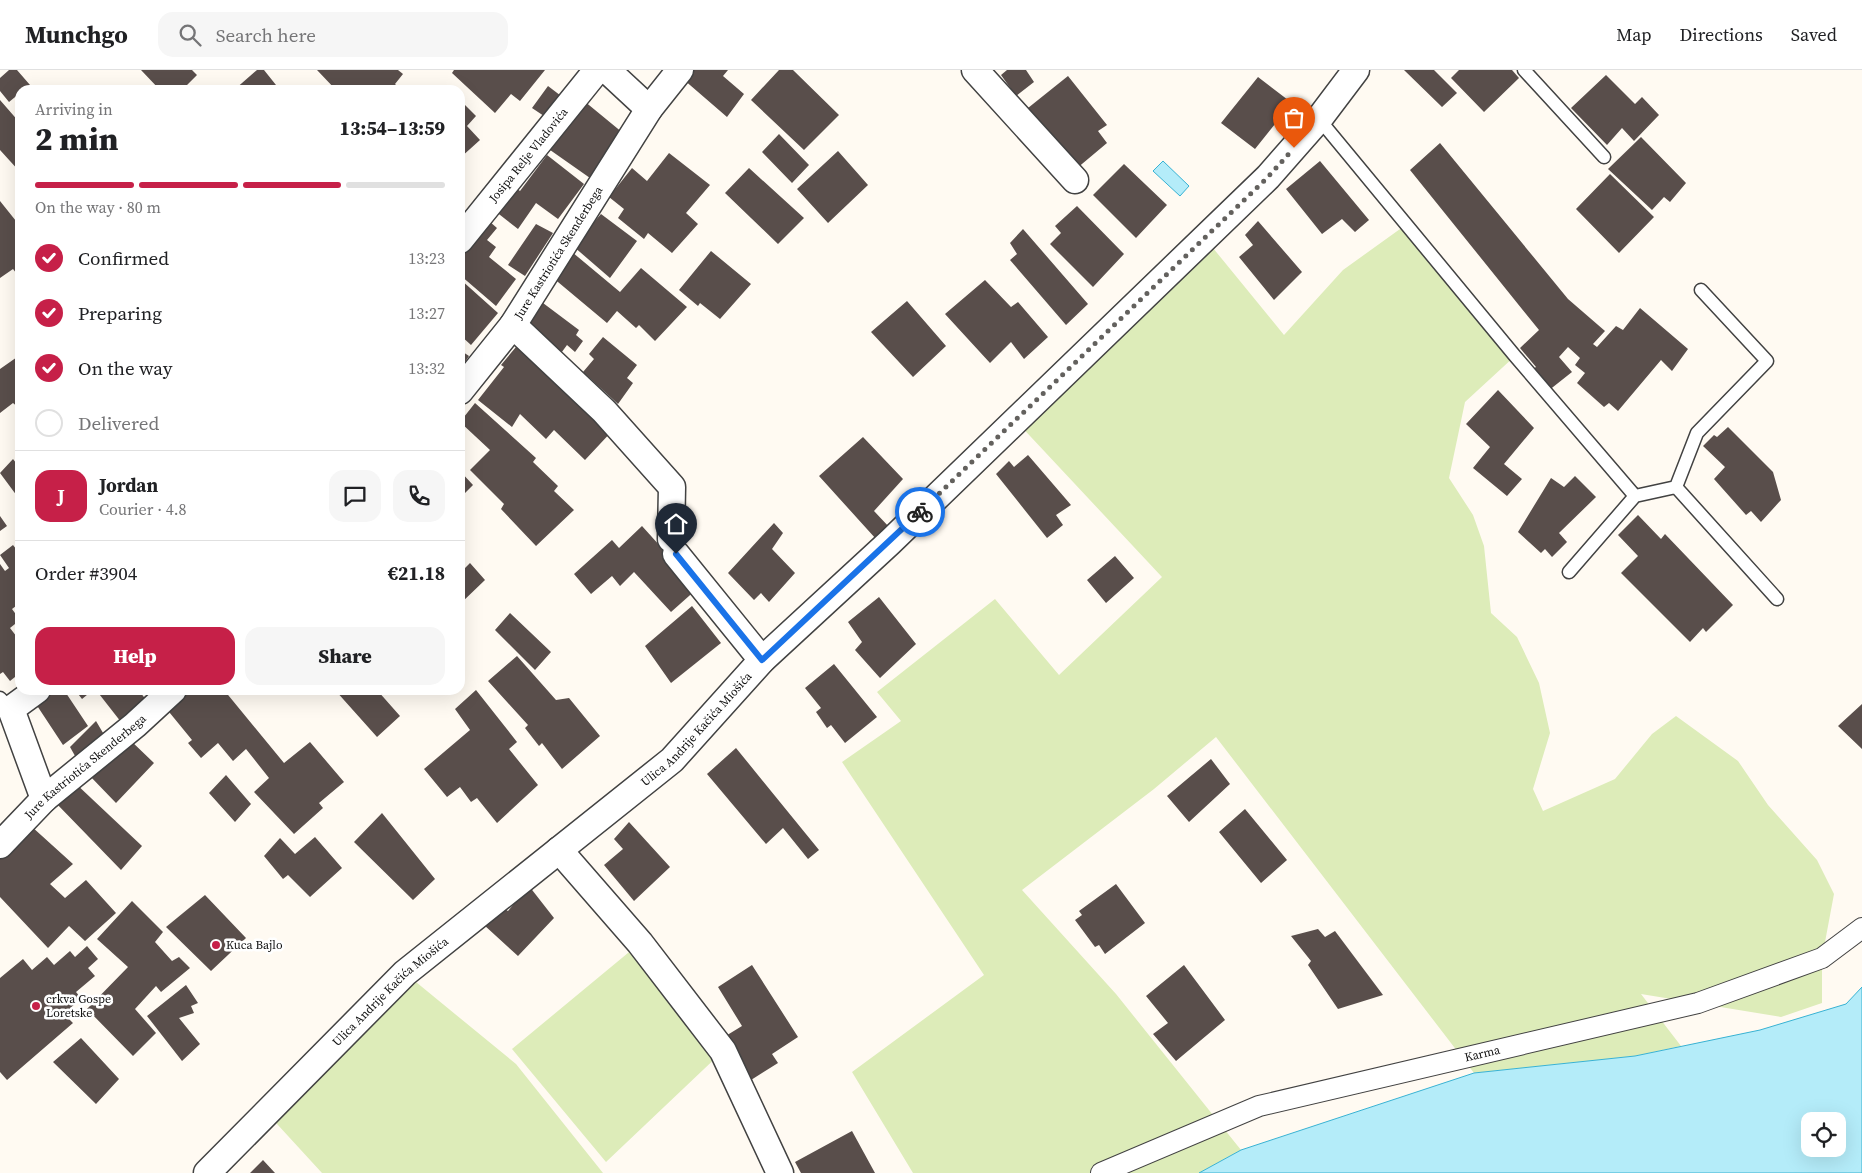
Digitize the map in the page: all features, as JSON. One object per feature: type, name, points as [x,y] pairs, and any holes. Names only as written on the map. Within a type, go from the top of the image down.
[{"type":"street","name":"Josipa Relje Vladovića","points":[[465,234],[598,70]]},
{"type":"street","points":[[607,70],[649,109]]},
{"type":"street","name":"Jure Kastriotića Skenderbega","points":[[465,385],[513,325],[649,109],[680,70]]},
{"type":"street","points":[[975,70],[1075,180]]},
{"type":"street","name":"Ulica Andrije Kačića Miošića","points":[[206,1173],[405,974],[672,760],[762,660],[890,542],[1268,177],[1319,119],[1356,70]]},
{"type":"street","points":[[513,325],[604,411],[672,487],[673,547],[762,660]]},
{"type":"street","points":[[25,695],[5,703],[44,799]]},
{"type":"street","name":"Jure Kastriotića Skenderbega","points":[[0,844],[44,799],[135,725],[168,695]]},
{"type":"street","points":[[559,850],[640,943],[723,1051],[780,1173]]},
{"type":"street","name":"Karma","points":[[1100,1173],[1259,1106],[1698,1003],[1822,958],[1862,928]]},
{"type":"lane","points":[[1524,70],[1604,157]]},
{"type":"lane","points":[[1319,119],[1515,356],[1635,496]]},
{"type":"lane","points":[[1676,487],[1697,433],[1767,361],[1701,290]]},
{"type":"lane","points":[[1569,572],[1635,496],[1676,487]]},
{"type":"lane","points":[[1676,487],[1777,599]]},
{"type":"green space","points":[[1407,224],[1515,356],[1465,402],[1449,478],[1473,515],[1484,546],[1491,613],[1517,637],[1539,683],[1550,733],[1533,789],[1543,811],[1615,779],[1652,734],[1676,716],[1738,761],[1768,805],[1817,860],[1834,894],[1822,958],[1822,1003],[1781,1017],[1641,994],[1681,1046],[1635,1056],[1474,1073],[1216,737],[1154,789],[1022,890],[1116,994],[1241,1150],[1199,1173],[913,1173],[852,1072],[984,975],[842,762],[901,721],[877,692],[995,599],[1059,675],[1162,577],[1015,420],[1204,237],[1284,335],[1343,270]]},
{"type":"green space","points":[[640,943],[723,1051],[606,1162],[512,1049]]},
{"type":"green space","points":[[405,973],[516,1064],[603,1173],[322,1173],[266,1112]]},
{"type":"water","points":[[1163,161],[1189,186],[1180,196],[1153,171]]},
{"type":"water","points":[[1862,987],[1862,1173],[1199,1173],[1241,1150],[1474,1073],[1635,1056],[1760,1030],[1846,1004]]},
{"type":"building","points":[[9,70],[17,70],[30,85],[15,85],[15,97],[9,102],[0,91],[0,78]]},
{"type":"building","points":[[141,70],[192,70],[197,75],[187,85],[155,85]]},
{"type":"building","points":[[257,70],[264,70],[276,85],[240,85]]},
{"type":"building","points":[[317,70],[398,70],[403,74],[396,85],[331,85]]},
{"type":"building","points":[[454,70],[545,70],[520,101],[511,94],[495,113],[452,73]]},
{"type":"building","points":[[691,70],[728,70],[723,76],[744,94],[727,117],[683,79]]},
{"type":"building","points":[[779,70],[793,70],[839,115],[804,150],[751,100]]},
{"type":"building","points":[[1007,70],[1026,70],[1034,82],[1016,96],[1001,75]]},
{"type":"building","points":[[1404,70],[1434,70],[1457,93],[1442,107]]},
{"type":"building","points":[[1459,70],[1512,70],[1519,78],[1484,112],[1451,78]]},
{"type":"building","points":[[1606,75],[1635,104],[1642,97],[1659,115],[1634,141],[1622,128],[1607,145],[1571,108]]},
{"type":"building","points":[[1068,76],[1107,125],[1098,131],[1107,143],[1076,169],[1028,108]]},
{"type":"building","points":[[1258,77],[1292,103],[1255,149],[1221,123]]},
{"type":"building","points":[[548,86],[569,102],[553,122],[532,108]]},
{"type":"building","points":[[578,96],[623,133],[590,178],[543,145]]},
{"type":"building","points":[[0,100],[15,117],[15,166],[0,150]]},
{"type":"building","points":[[465,105],[476,116],[467,126],[480,140],[465,154]]},
{"type":"building","points":[[779,134],[809,165],[792,183],[762,152]]},
{"type":"building","points":[[1641,137],[1686,183],[1670,202],[1664,197],[1652,210],[1608,169]]},
{"type":"building","points":[[1440,143],[1568,299],[1605,331],[1593,344],[1597,347],[1616,326],[1623,330],[1640,308],[1688,349],[1672,371],[1661,360],[1618,411],[1609,403],[1604,407],[1577,383],[1585,373],[1575,365],[1580,358],[1568,347],[1559,357],[1572,372],[1548,391],[1530,371],[1536,367],[1520,348],[1539,330],[1410,170]]},
{"type":"building","points":[[838,151],[868,185],[828,223],[797,189]]},
{"type":"building","points":[[669,153],[710,185],[686,213],[698,224],[672,253],[648,233],[644,239],[618,218],[624,209],[609,197],[632,168],[647,181]]},
{"type":"building","points":[[547,155],[584,184],[558,219],[536,203],[518,229],[495,211],[512,185],[520,191]]},
{"type":"building","points":[[1320,161],[1369,220],[1355,232],[1342,219],[1322,234],[1286,189]]},
{"type":"building","points":[[1124,164],[1167,205],[1136,238],[1093,195]]},
{"type":"building","points":[[749,168],[804,218],[778,244],[725,193]]},
{"type":"building","points":[[1610,174],[1654,217],[1619,253],[1576,209]]},
{"type":"building","points":[[0,201],[15,220],[15,272],[13,269],[0,278]]},
{"type":"building","points":[[1077,206],[1124,254],[1093,287],[1050,244],[1061,233],[1055,226]]},
{"type":"building","points":[[601,214],[637,241],[610,278],[573,246]]},
{"type":"building","points":[[482,215],[497,228],[487,240],[496,247],[489,257],[516,279],[496,306],[465,279],[465,238]]},
{"type":"building","points":[[1258,221],[1302,272],[1274,300],[1239,257],[1253,245],[1245,235]]},
{"type":"building","points":[[536,224],[553,233],[525,276],[508,265]]},
{"type":"building","points":[[1023,229],[1088,304],[1066,325],[1010,260],[1017,254],[1010,243]]},
{"type":"building","points":[[711,251],[751,284],[720,319],[700,303],[698,306],[679,290]]},
{"type":"building","points":[[572,252],[620,292],[641,268],[687,307],[655,341],[639,325],[636,328],[617,311],[607,323],[552,277]]},
{"type":"building","points":[[985,280],[1011,307],[1018,302],[1048,337],[1024,359],[1011,342],[990,363],[945,314]]},
{"type":"building","points":[[465,283],[498,313],[471,345],[465,340]]},
{"type":"building","points":[[535,297],[579,330],[576,335],[583,341],[575,352],[567,345],[556,360],[519,325]]},
{"type":"building","points":[[907,301],[946,346],[913,377],[871,332]]},
{"type":"building","points":[[603,337],[637,365],[627,378],[633,383],[618,404],[583,372],[594,359],[589,354]]},
{"type":"building","points":[[521,341],[614,429],[585,460],[554,430],[546,439],[520,414],[512,427],[478,400],[504,367],[501,365]]},
{"type":"building","points":[[465,353],[469,356],[465,362]]},
{"type":"building","points":[[15,358],[15,405],[13,403],[0,413],[0,369]]},
{"type":"building","points":[[1498,390],[1534,428],[1504,464],[1522,479],[1507,496],[1473,468],[1490,447],[1466,424]]},
{"type":"building","points":[[475,403],[536,458],[533,462],[558,486],[554,491],[574,510],[536,546],[501,509],[504,504],[470,470],[490,450],[465,427],[465,416]]},
{"type":"building","points":[[1728,427],[1773,472],[1781,500],[1761,522],[1751,511],[1746,515],[1714,479],[1725,467],[1703,446],[1714,435],[1717,437]]},
{"type":"building","points":[[863,437],[903,479],[874,511],[890,528],[876,539],[819,476]]},
{"type":"building","points":[[1028,455],[1071,505],[1056,515],[1063,525],[1047,538],[996,474],[1009,461],[1014,467]]},
{"type":"building","points":[[13,459],[15,462],[15,493],[0,473]]},
{"type":"building","points":[[465,476],[473,485],[465,493]]},
{"type":"building","points":[[1575,476],[1596,497],[1559,533],[1567,542],[1552,557],[1545,549],[1541,553],[1518,532],[1551,478],[1564,487]]},
{"type":"building","points":[[1638,515],[1661,539],[1665,534],[1733,605],[1706,632],[1703,628],[1690,642],[1621,573],[1638,556],[1618,535]]},
{"type":"building","points":[[0,516],[7,526],[0,531]]},
{"type":"building","points":[[774,523],[783,533],[772,549],[795,573],[769,602],[761,593],[754,600],[728,573]]},
{"type":"building","points":[[642,526],[698,588],[671,612],[634,572],[620,586],[612,576],[591,594],[574,574],[612,540],[619,548]]},
{"type":"building","points":[[13,545],[15,548],[15,607],[12,609],[15,613],[15,624],[10,628],[15,634],[15,677],[10,681],[3,672],[0,674],[0,564],[5,571],[9,568],[0,555]]},
{"type":"building","points":[[1115,556],[1134,578],[1106,603],[1087,580]]},
{"type":"building","points":[[470,563],[485,580],[465,599],[465,568]]},
{"type":"building","points":[[879,597],[916,644],[880,678],[855,650],[862,642],[848,622]]},
{"type":"building","points":[[692,606],[721,643],[671,683],[645,646]]},
{"type":"building","points":[[510,613],[551,652],[535,670],[495,630]]},
{"type":"building","points":[[517,656],[556,700],[569,698],[600,736],[562,769],[542,743],[539,746],[525,728],[528,725],[488,681]]},
{"type":"building","points":[[834,664],[877,717],[845,743],[831,725],[827,728],[816,712],[821,708],[805,688]]},
{"type":"building","points":[[476,690],[517,742],[509,749],[538,785],[497,823],[477,798],[471,802],[460,787],[447,797],[424,769],[470,730],[455,709]]},
{"type":"building","points":[[36,695],[67,695],[88,726],[63,745],[32,698]]},
{"type":"building","points":[[79,695],[87,695],[82,699]]},
{"type":"building","points":[[100,695],[142,695],[147,701],[121,722]]},
{"type":"building","points":[[179,695],[228,695],[284,763],[310,742],[344,782],[319,803],[323,808],[294,834],[254,792],[269,778],[246,749],[233,761],[218,743],[201,758],[188,743],[192,740],[165,707]]},
{"type":"building","points":[[339,695],[381,695],[400,716],[377,737]]},
{"type":"building","points":[[1862,704],[1862,749],[1838,726]]},
{"type":"building","points":[[96,721],[106,738],[79,763],[70,747]]},
{"type":"building","points":[[129,739],[154,763],[116,803],[88,774]]},
{"type":"building","points":[[736,748],[819,850],[808,859],[783,828],[766,844],[707,774]]},
{"type":"building","points":[[1211,759],[1230,784],[1189,822],[1167,796]]},
{"type":"building","points":[[226,775],[251,804],[235,822],[209,793]]},
{"type":"building","points":[[74,782],[142,846],[121,870],[54,801]]},
{"type":"building","points":[[1245,809],[1287,860],[1261,883],[1219,832]]},
{"type":"building","points":[[382,813],[435,879],[413,900],[354,842]]},
{"type":"building","points":[[629,822],[670,867],[634,901],[604,865],[623,849],[614,839]]},
{"type":"building","points":[[31,826],[73,864],[50,884],[65,898],[86,880],[116,913],[85,941],[69,926],[48,948],[0,897],[0,855]]},
{"type":"building","points":[[315,837],[342,868],[310,897],[288,875],[283,879],[264,856],[280,838],[295,854]]},
{"type":"building","points":[[1116,884],[1145,923],[1105,954],[1099,945],[1095,947],[1075,920],[1082,915],[1079,911]]},
{"type":"building","points":[[529,886],[554,918],[518,956],[484,925],[503,908],[508,911]]},
{"type":"building","points":[[205,895],[246,938],[211,971],[166,927]]},
{"type":"building","points":[[132,901],[163,932],[155,942],[172,961],[179,957],[190,968],[161,992],[156,986],[135,1009],[156,1033],[133,1056],[87,1009],[128,967],[97,939]]},
{"type":"building","points":[[1318,929],[1325,937],[1335,931],[1383,995],[1338,1009],[1308,965],[1311,961],[1291,936]]},
{"type":"building","name":"crkva Gospe Loretske","points":[[87,946],[98,959],[88,968],[95,976],[76,992],[81,998],[64,1014],[73,1023],[7,1080],[0,1072],[0,978],[23,959],[32,970],[47,957],[54,965],[70,951],[75,957]]},
{"type":"building","points":[[752,965],[798,1037],[772,1054],[778,1063],[751,1080],[724,1037],[742,1026],[718,987]]},
{"type":"building","points":[[1184,965],[1225,1020],[1176,1061],[1153,1034],[1168,1023],[1146,996]]},
{"type":"building","points":[[186,985],[198,1003],[191,1006],[194,1013],[179,1018],[200,1044],[182,1061],[147,1016]]},
{"type":"building","points":[[81,1038],[119,1079],[96,1104],[53,1062]]},
{"type":"building","points":[[852,1131],[875,1173],[801,1173],[795,1162]]},
{"type":"building","points":[[263,1160],[275,1173],[250,1173]]},
{"type":"way so far","points":[[920,512],[1268,177],[1294,148]]},
{"type":"place","name":"Kuca Bajlo","points":[[216,945]]},
{"type":"place","name":"crkva Gospe Loretske","points":[[36,1006]]},
{"type":"route","points":[[676,554],[762,660],[920,512]]}]
